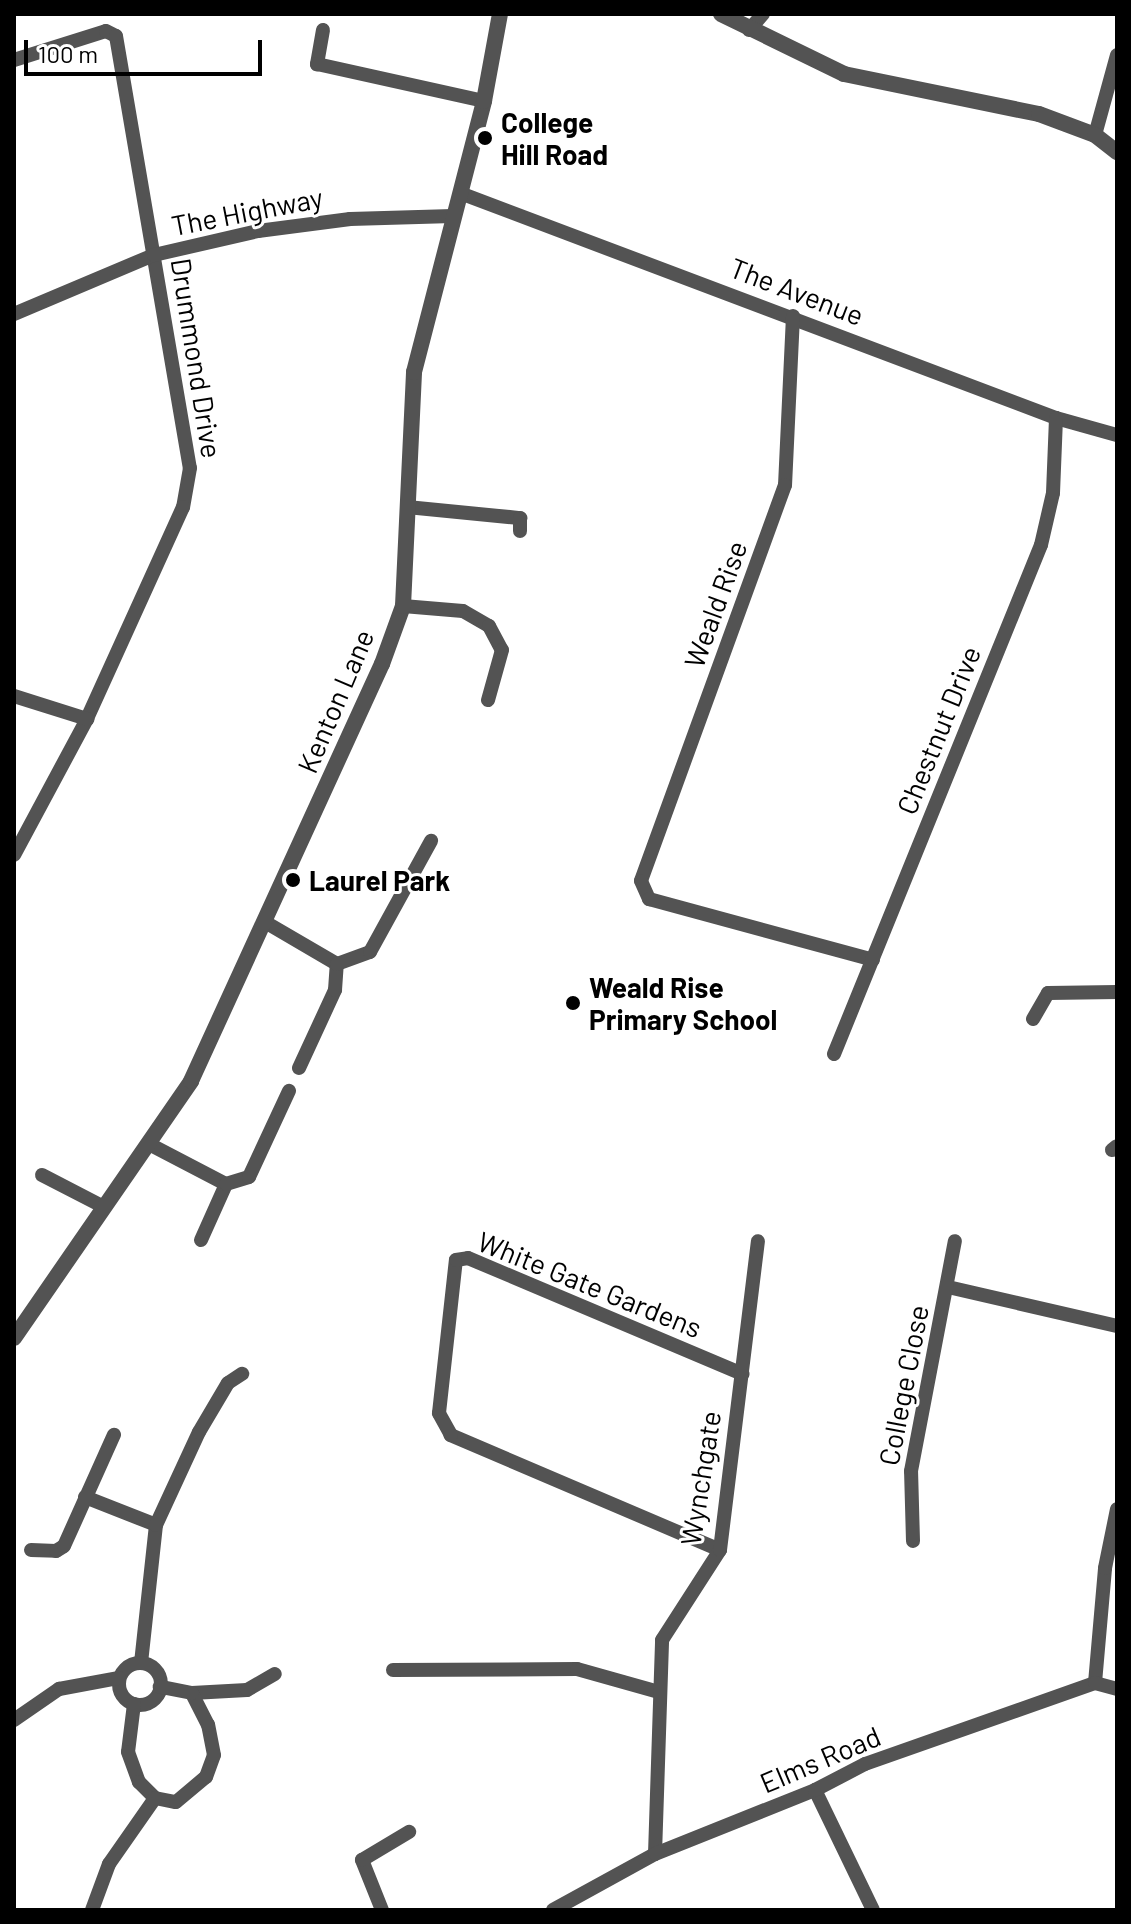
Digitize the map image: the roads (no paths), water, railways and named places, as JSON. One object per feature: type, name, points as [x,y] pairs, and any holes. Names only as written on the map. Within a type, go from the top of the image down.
[{"type":"street","name":"Kenton Lane","points":[[14,1338],[191,1081],[265,922],[403,606],[414,372],[484,101],[500,14]]},
{"type":"street","points":[[721,14],[844,74],[1039,114],[1095,135],[1117,152]]},
{"type":"street","points":[[749,30],[763,14]]},
{"type":"street","points":[[323,30],[317,64],[484,101]]},
{"type":"street","name":"Drummond Drive","points":[[14,60],[106,31],[116,36],[190,468],[183,507],[87,719],[14,855]]},
{"type":"street","points":[[1095,135],[1117,55]]},
{"type":"street","name":"The Avenue","points":[[460,193],[793,316],[1056,418],[1117,435]]},
{"type":"street","name":"The Highway","points":[[14,314],[154,255],[258,231],[350,219],[453,216]]},
{"type":"street","name":"Weald Rise","points":[[793,316],[785,485],[641,881],[649,899],[873,960]]},
{"type":"street","name":"Chestnut Drive","points":[[834,1054],[1041,545],[1053,493],[1056,418]]},
{"type":"street","points":[[407,507],[520,518],[520,531]]},
{"type":"street","points":[[403,606],[463,611],[489,626],[502,650],[488,700]]},
{"type":"street","points":[[14,696],[87,719]]},
{"type":"street","points":[[337,964],[370,952],[431,841]]},
{"type":"street","points":[[265,922],[337,964]]},
{"type":"street","points":[[299,1068],[335,990],[337,964]]},
{"type":"street","points":[[1033,1019],[1048,993],[1117,992]]},
{"type":"street","points":[[149,1144],[226,1184],[249,1177],[289,1091]]},
{"type":"street","points":[[42,1175],[104,1207]]},
{"type":"street","points":[[201,1240],[226,1184]]},
{"type":"street","name":"Wynchgate","points":[[655,1854],[662,1640],[720,1550],[758,1241]]},
{"type":"street","name":"College Close","points":[[913,1541],[911,1471],[955,1241]]},
{"type":"street","name":"White Gate Gardens","points":[[720,1550],[451,1435],[439,1413],[456,1260],[468,1258],[742,1374]]},
{"type":"street","name":"College Close","points":[[948,1287],[1117,1326]]},
{"type":"street","points":[[141,1663],[156,1525],[199,1432],[228,1383],[242,1374]]},
{"type":"street","points":[[31,1550],[56,1551],[64,1546],[114,1435]]},
{"type":"street","points":[[85,1497],[156,1525]]},
{"type":"street","points":[[1117,1509],[1105,1568],[1095,1683],[1117,1689]]},
{"type":"street","points":[[141,1663],[158,1674],[160,1687],[149,1703],[134,1704],[120,1692],[119,1678],[128,1666],[141,1663]]},
{"type":"street","points":[[393,1670],[577,1669],[659,1692]]},
{"type":"street","points":[[160,1687],[192,1693],[247,1690],[275,1674]]},
{"type":"street","points":[[14,1720],[59,1689],[119,1678]]},
{"type":"street","name":"Elms Road","points":[[553,1910],[655,1854],[815,1790],[865,1764],[1095,1683]]},
{"type":"street","points":[[134,1704],[128,1752],[139,1782],[155,1798],[176,1802],[206,1777],[214,1755],[208,1725],[192,1693]]},
{"type":"street","points":[[815,1790],[873,1910]]},
{"type":"street","points":[[92,1910],[109,1864],[155,1798]]},
{"type":"street","points":[[382,1910],[362,1860],[409,1832]]},
{"type":"place","name":"College Hill Road","points":[[485,138]]},
{"type":"place","name":"Laurel Park","points":[[293,880]]},
{"type":"place","name":"Weald Rise Primary School","points":[[573,1003]]}]
